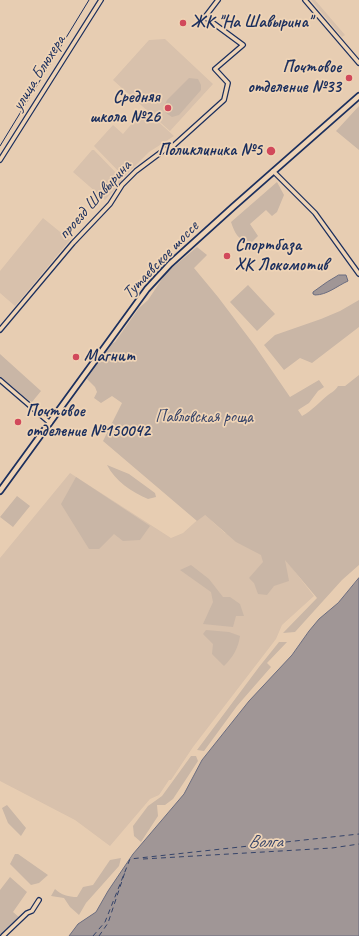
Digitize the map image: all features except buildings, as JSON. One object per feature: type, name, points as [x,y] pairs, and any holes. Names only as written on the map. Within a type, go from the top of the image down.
[{"type":"main road","name":"Тутаевское шоссе","points":[[0,492],[147,289],[170,264],[359,96]]},
{"type":"street","name":"улица Блюхера","points":[[0,160],[100,0]]},
{"type":"street","name":"проезд Шавырина","points":[[0,330],[73,243],[110,204],[122,185],[147,162],[164,150],[174,146],[224,100],[228,83],[215,69],[243,45],[204,17],[218,0]]},
{"type":"street","points":[[305,0],[359,63]]},
{"type":"street","points":[[273,171],[315,213],[359,274]]},
{"type":"street","points":[[0,380],[50,423]]},
{"type":"street","points":[[3,936],[27,913],[32,911],[39,900]]},
{"type":"shaded area","points":[[311,0],[315,0],[345,35],[342,37]]},
{"type":"shaded area","name":"Средняя школа №26","points":[[165,39],[213,84],[170,131],[113,80],[149,40]]},
{"type":"shaded area","points":[[144,109],[174,136],[149,152],[124,177],[94,146],[113,125],[123,134]]},
{"type":"shaded area","points":[[92,150],[94,150],[122,179],[122,182],[105,200],[73,172]]},
{"type":"shaded area","points":[[43,218],[70,240],[15,306],[0,293],[0,271]]},
{"type":"shaded area","points":[[70,473],[171,538],[183,533],[204,514],[225,533],[274,545],[314,596],[282,625],[276,639],[193,747],[171,780],[169,780],[159,795],[150,799],[110,846],[75,820],[0,781],[0,558]]},
{"type":"green space","points":[[189,78],[198,79],[201,85],[201,90],[179,115],[172,117],[166,113],[164,107],[167,100]]},
{"type":"green space","points":[[359,106],[359,150],[336,131]]},
{"type":"green space","points":[[277,182],[284,195],[277,212],[272,216],[266,210],[250,224],[258,236],[250,244],[238,236],[231,222]]},
{"type":"green space","name":"Павловская роща","points":[[197,247],[207,255],[194,268],[255,346],[290,397],[319,380],[324,387],[318,391],[309,403],[298,410],[302,416],[313,409],[338,386],[345,386],[359,375],[359,565],[342,580],[295,632],[283,633],[317,598],[285,560],[289,581],[274,586],[267,595],[258,594],[254,583],[249,578],[263,562],[261,555],[236,542],[205,515],[197,521],[103,441],[122,403],[112,396],[101,403],[94,398],[97,392],[95,387],[87,379],[109,345],[115,342],[139,308],[148,300],[166,273]]},
{"type":"green space","points":[[248,285],[275,314],[257,331],[230,302]]},
{"type":"green space","points":[[359,300],[359,327],[312,363],[300,358],[284,370],[264,345],[275,335],[321,319],[340,311]]},
{"type":"green space","points":[[0,354],[41,391],[32,402],[0,376]]},
{"type":"green space","points":[[107,465],[129,474],[155,493],[156,497],[148,499],[136,493],[119,481]]},
{"type":"green space","points":[[76,477],[150,526],[140,540],[123,541],[114,534],[99,549],[89,549],[61,504]]},
{"type":"green space","points":[[17,496],[30,506],[13,527],[0,517]]},
{"type":"green space","points":[[191,565],[209,579],[223,597],[230,597],[240,604],[244,616],[236,616],[233,627],[203,624],[213,602],[211,592],[180,570]]},
{"type":"green space","points":[[206,630],[229,632],[240,636],[235,652],[224,666],[212,654],[213,644],[203,634]]},
{"type":"green space","points":[[279,642],[287,642],[267,663],[271,667],[237,706],[204,751],[197,750],[259,667]]},
{"type":"green space","points":[[191,756],[196,756],[198,761],[173,799],[165,805],[157,805],[158,816],[141,842],[134,836],[133,826],[148,806],[162,796]]},
{"type":"green space","points":[[7,805],[26,828],[21,836],[8,823],[2,808]]},
{"type":"green space","points":[[15,854],[18,854],[48,875],[39,883],[31,885],[10,864]]},
{"type":"green space","points":[[121,858],[119,866],[86,903],[79,915],[70,907],[64,898],[51,896],[55,889],[65,895],[77,897],[83,887],[93,885],[110,860]]},
{"type":"green space","points":[[10,877],[27,892],[13,912],[20,918],[7,930],[10,932],[6,936],[0,936],[0,890]]},
{"type":"water","points":[[339,275],[346,275],[348,281],[324,294],[313,294],[313,292]]},
{"type":"water","name":"Волга","points":[[359,578],[359,936],[69,936],[78,924],[96,912],[133,854],[184,794],[202,760],[249,701],[292,655],[319,619],[338,603]]},
{"type":"ferry route","points":[[93,936],[105,922],[130,859],[359,834]]},
{"type":"ferry route","points":[[143,859],[332,848],[359,844]]},
{"type":"ferry route","points":[[99,936],[108,923],[125,872]]},
{"type":"tram line","points":[[0,146],[89,0]]},
{"type":"place","name":"ЖК \"На Шавырина\"","points":[[183,23]]},
{"type":"place","name":"Почтовое отделение №33","points":[[349,78]]},
{"type":"place","name":"Средняя школа №26","points":[[168,108]]},
{"type":"place","name":"Поликлиника №5","points":[[271,151]]},
{"type":"place","name":"Спортбаза ХК Локомотив","points":[[227,256]]},
{"type":"place","name":"Магнит","points":[[76,357]]},
{"type":"place","name":"Почтовое отделение №150042","points":[[18,422]]}]
